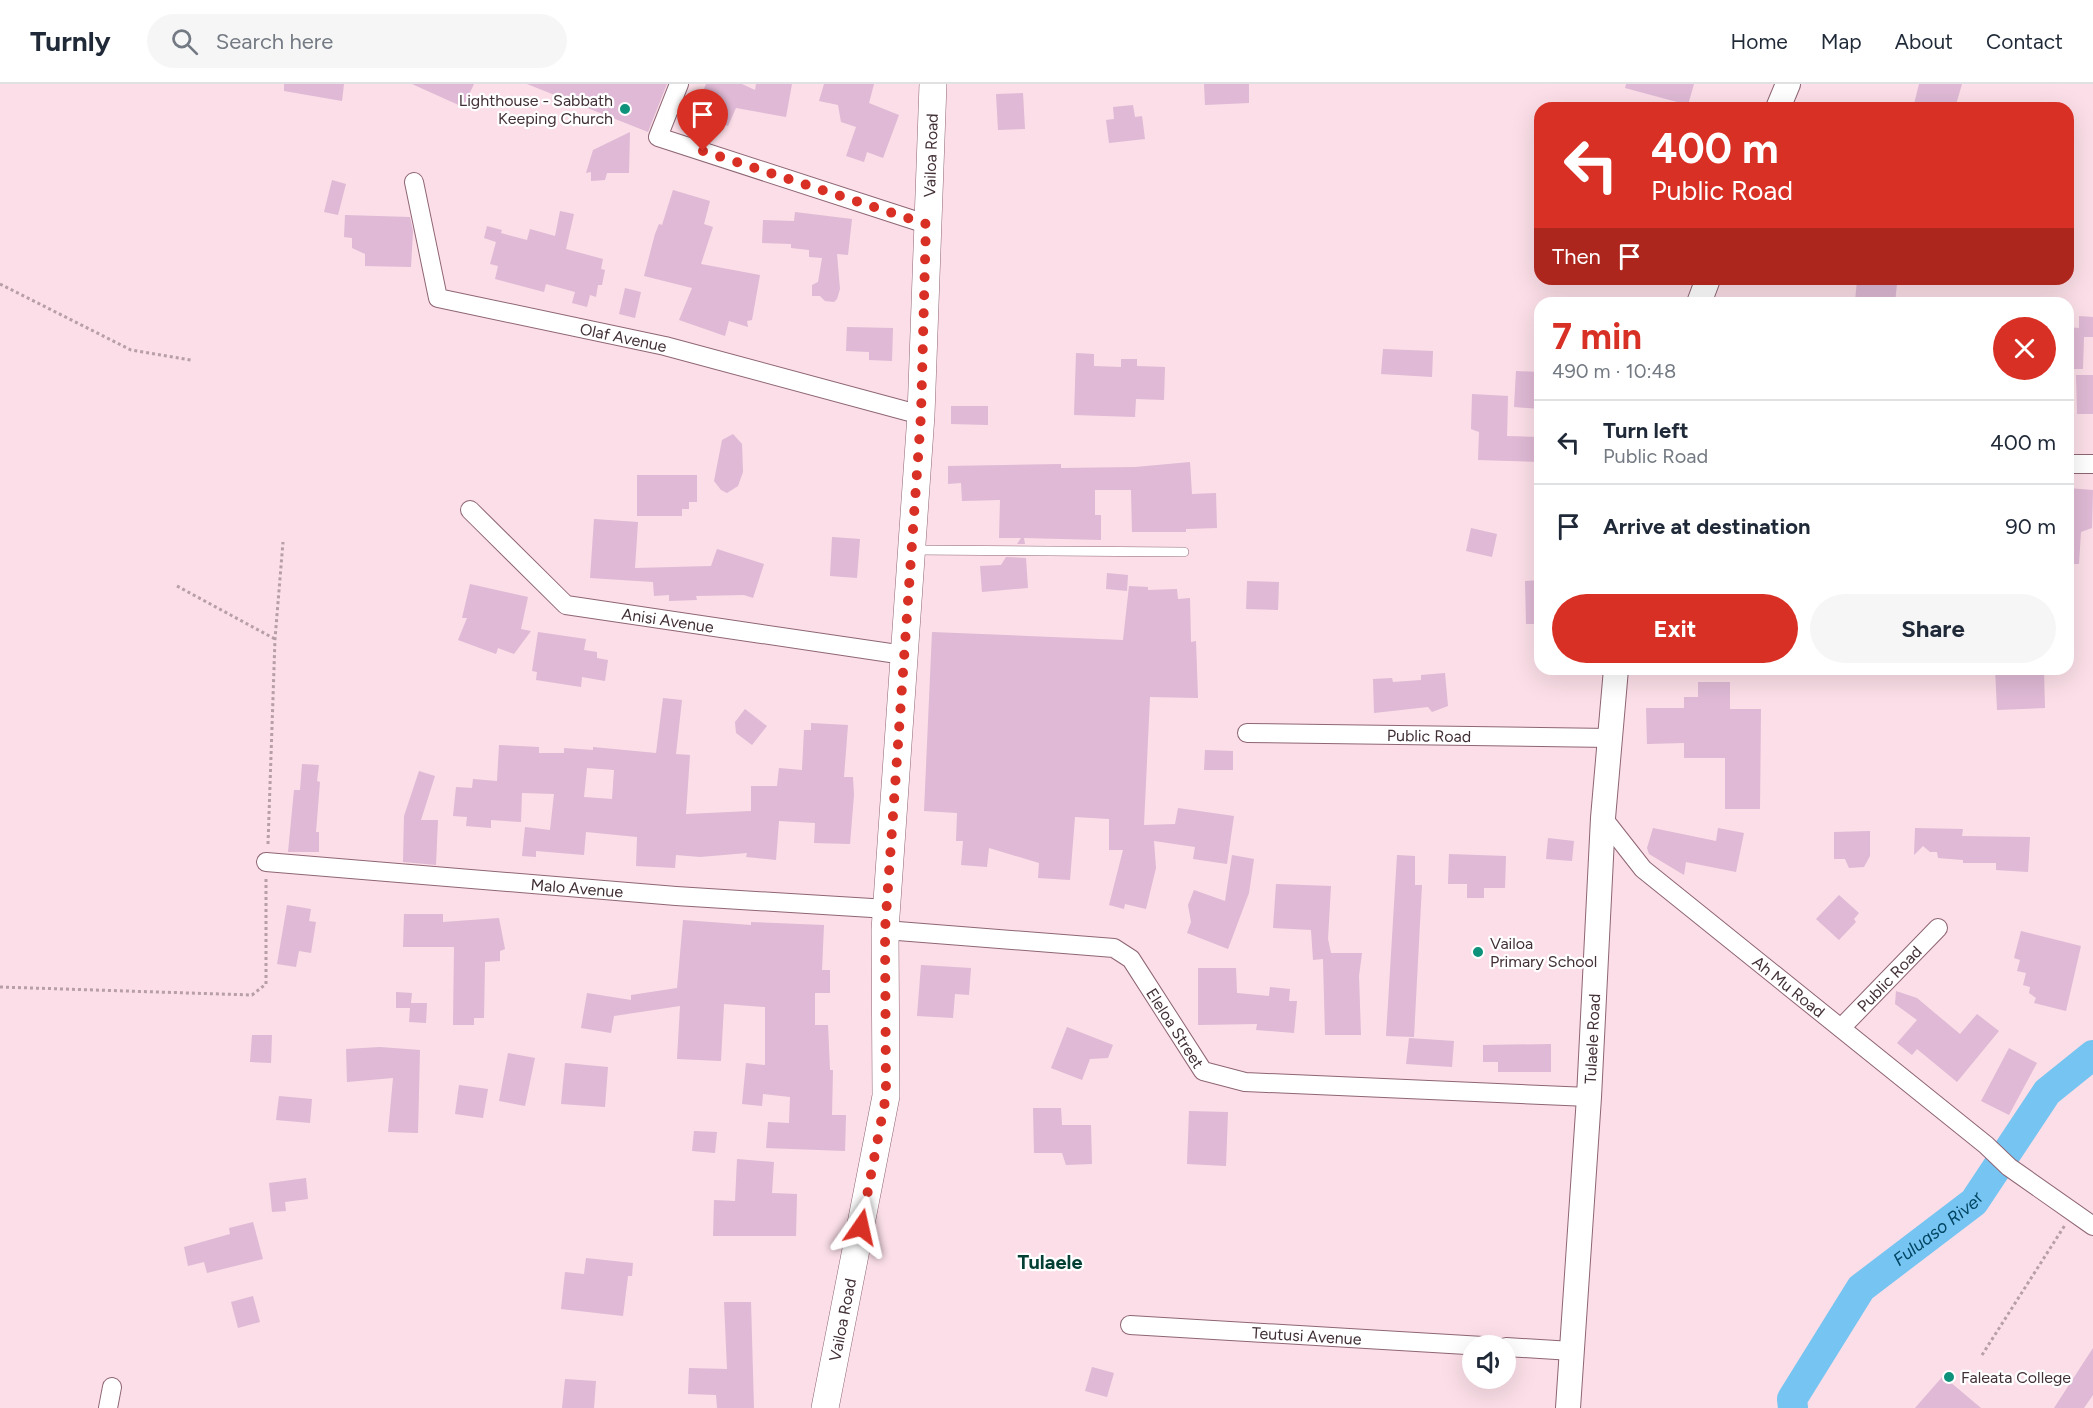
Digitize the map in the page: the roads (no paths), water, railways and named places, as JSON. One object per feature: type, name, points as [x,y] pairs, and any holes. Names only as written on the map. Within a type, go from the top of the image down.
[{"type":"main road","name":"Vailoa Road","points":[[825,1408],[886,1096],[886,919],[921,415],[926,224],[933,84]]},
{"type":"street","points":[[679,84],[658,137],[926,224]]},
{"type":"street","points":[[1780,102],[1788,84]]},
{"type":"street","name":"Olaf Avenue","points":[[414,182],[438,298],[665,346],[921,415]]},
{"type":"street","points":[[2074,464],[2093,464]]},
{"type":"street","name":"Anisi Avenue","points":[[470,510],[566,605],[904,655]]},
{"type":"street","name":"Tulaele Road","points":[[1568,1408],[1589,1098],[1603,818],[1615,675]]},
{"type":"street","name":"Public Road","points":[[1247,733],[1610,738]]},
{"type":"street","name":"Ah Mu Road","points":[[1603,818],[1643,869],[1986,1145],[2009,1167],[2093,1226]]},
{"type":"street","name":"Malo Avenue","points":[[266,862],[676,896],[886,919]]},
{"type":"street","name":"Eleloa Street","points":[[886,919],[1114,948],[1131,959],[1203,1071],[1245,1082],[1589,1098]]},
{"type":"street","name":"Public Road","points":[[1841,1028],[1938,928]]},
{"type":"street","name":"Teutusi Avenue","points":[[1130,1325],[1462,1345]]},
{"type":"street","points":[[1516,1348],[1572,1351]]},
{"type":"street","points":[[108,1408],[112,1387]]},
{"type":"lane","points":[[911,550],[1184,552]]},
{"type":"waterway","name":"Fuluaso River","points":[[1793,1408],[1792,1399],[1861,1288],[1974,1202],[2047,1092],[2093,1055]]},
{"type":"place","name":"Lighthouse - Sabbath Keeping Church","points":[[625,109]]},
{"type":"place","name":"Vailoa Primary School","points":[[1478,952]]},
{"type":"place","name":"Faleata College","points":[[1949,1377]]},
{"type":"district","name":"Tulaele","points":[[1050,1262]]}]
